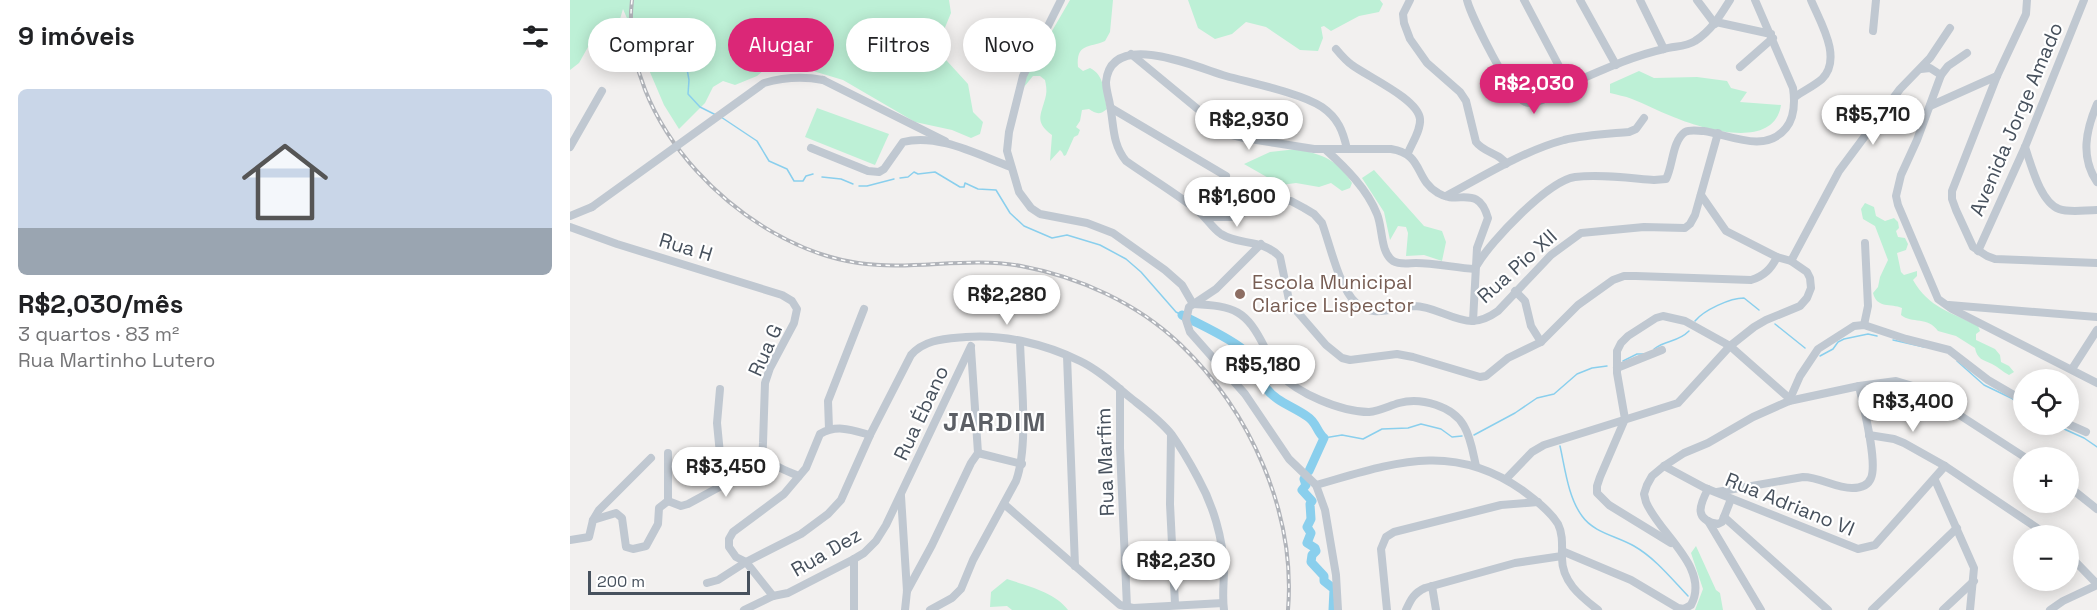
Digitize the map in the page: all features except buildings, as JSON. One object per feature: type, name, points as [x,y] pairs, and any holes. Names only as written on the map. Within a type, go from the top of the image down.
[{"type":"street","points":[[1061,0],[1023,76],[1009,132],[1007,151],[1019,192],[1030,208],[1046,216],[1087,223],[1113,233],[1182,285],[1193,304]]},
{"type":"street","points":[[1410,0],[1403,14],[1410,39],[1427,63],[1460,92],[1466,101],[1476,142],[1480,147],[1501,158],[1506,164]]},
{"type":"street","points":[[1467,0],[1479,30],[1518,97],[1524,102],[1540,101],[1569,85],[1616,65],[1664,49],[1693,43],[1716,23],[1730,0]]},
{"type":"street","points":[[1524,0],[1569,85]]},
{"type":"street","points":[[1580,0],[1616,65]]},
{"type":"street","points":[[1640,0],[1664,49]]},
{"type":"street","points":[[1697,0],[1716,23],[1772,36]]},
{"type":"street","points":[[1475,269],[1486,250],[1525,211],[1558,183],[1574,177],[1662,180],[1668,175],[1676,147],[1685,133],[1698,131],[1756,142],[1770,140],[1781,133],[1788,125],[1795,97],[1785,66],[1755,0]]},
{"type":"street","points":[[1795,97],[1822,78],[1830,61],[1830,48],[1811,0]]},
{"type":"street","points":[[1873,31],[1876,0]]},
{"type":"street","points":[[2027,0],[2026,14],[1997,76],[1952,191],[1952,199],[1965,233],[1978,251],[1995,259],[2097,262]]},
{"type":"street","name":"Avenida Jorge Amado","points":[[1978,251],[2025,147],[2084,0]]},
{"type":"street","points":[[1791,261],[1839,171],[1900,89],[1921,69],[1950,28]]},
{"type":"street","points":[[1740,68],[1772,36]]},
{"type":"street","points":[[1336,49],[1353,66],[1407,100],[1417,110],[1420,118],[1419,128],[1408,153]]},
{"type":"street","points":[[1347,149],[1343,131],[1338,122],[1321,107],[1304,99],[1144,53],[1131,54],[1118,62],[1108,74],[1106,85],[1115,142],[1126,161],[1206,217],[1219,233],[1228,238],[1261,244],[1280,256],[1289,300],[1326,345],[1342,358],[1350,360],[1397,354],[1480,377],[1486,376],[1508,358],[1541,342],[1578,305],[1619,277],[1751,280],[1766,273],[1777,257]]},
{"type":"street","points":[[1967,53],[1948,66],[1941,75],[1901,175],[1896,196],[1932,288],[1938,299],[1945,305],[2072,369],[2097,330]]},
{"type":"street","points":[[1131,54],[1232,135],[1314,149],[1391,149],[1408,153],[1430,186],[1445,197],[1475,198],[1484,207],[1488,218],[1477,248],[1473,321]]},
{"type":"street","points":[[1921,69],[1930,69],[1941,75]]},
{"type":"street","points":[[570,216],[592,207],[765,82],[783,77],[804,76],[823,80],[957,147],[1011,167]]},
{"type":"street","points":[[1930,106],[1997,76]]},
{"type":"street","points":[[570,147],[602,91]]},
{"type":"street","points":[[2096,106],[2088,129],[2085,149],[2088,164],[2097,182]]},
{"type":"street","points":[[1111,108],[1226,176]]},
{"type":"street","points":[[1445,197],[1506,164],[1565,140],[1629,132],[1636,129],[1644,118]]},
{"type":"street","name":"Rua Pio XII","points":[[1206,217],[1231,217],[1278,200],[1291,201],[1314,214],[1322,223],[1346,290],[1355,303],[1362,308],[1380,311],[1416,306],[1473,321],[1489,317],[1498,310],[1551,255],[1581,233],[1644,227],[1685,228],[1695,215],[1718,134]]},
{"type":"street","points":[[811,147],[876,172],[884,169],[903,142],[920,139],[957,147]]},
{"type":"street","points":[[2025,147],[2038,184],[2051,204],[2072,211],[2097,210]]},
{"type":"street","points":[[1326,150],[1344,166],[1371,201],[1378,214],[1387,254],[1392,260],[1399,263],[1427,263],[1475,269]]},
{"type":"street","points":[[1506,478],[1532,452],[1544,444],[1678,402],[1731,346],[1754,327],[1800,306],[1807,298],[1811,288],[1810,278],[1802,268],[1726,231],[1701,195]]},
{"type":"street","name":"Rua H","points":[[570,227],[617,244],[782,295],[792,301]]},
{"type":"street","points":[[1864,325],[1869,306],[1865,243]]},
{"type":"street","points":[[1261,244],[1216,289],[1189,307],[1187,316],[1190,332],[1257,410],[1281,448],[1316,485],[1325,510],[1336,575],[1338,610]]},
{"type":"street","points":[[1515,291],[1525,301],[1531,326],[1541,342]]},
{"type":"street","name":"Rua G","points":[[762,450],[765,383],[770,368],[797,315],[797,309],[792,301]]},
{"type":"street","points":[[1193,304],[1222,305],[1245,316],[1254,327],[1281,375],[1300,391],[1323,401],[1359,412],[1372,412],[1401,402],[1421,402],[1451,412],[1466,428],[1476,466]]},
{"type":"street","points":[[1945,305],[2097,316]]},
{"type":"street","points":[[829,429],[828,401],[864,309]]},
{"type":"street","points":[[1674,545],[1609,505],[1597,493],[1600,477],[1624,419],[1617,368],[1617,351],[1621,343],[1628,336],[1663,316],[1684,321],[1731,346],[1789,399]]},
{"type":"street","points":[[1789,399],[1800,376],[1818,349],[1854,326],[1864,325],[1949,350],[1988,380],[2013,395]]},
{"type":"street","points":[[907,591],[932,545],[970,463],[978,453],[971,346],[973,337]]},
{"type":"street","points":[[707,583],[718,580],[746,562],[801,534],[828,514],[842,500],[870,435],[911,355],[925,343],[941,339],[990,337],[1042,347],[1092,368],[1159,421],[1171,435],[1200,480],[1214,518],[1223,553],[1223,606],[1175,604],[1127,607],[1115,602],[1004,504]]},
{"type":"street","points":[[930,610],[952,598],[962,589],[973,561],[1016,482],[1022,464],[1020,341]]},
{"type":"street","name":"Rua Ébano","points":[[901,495],[971,346]]},
{"type":"street","points":[[1617,368],[1662,350]]},
{"type":"street","points":[[1067,356],[1075,566]]},
{"type":"street","points":[[2079,373],[2097,383]]},
{"type":"street","points":[[1406,610],[1417,591],[1515,563],[1562,553],[1621,575],[1670,605],[1684,609],[1691,605],[1697,588],[1691,568],[1648,507],[1644,494],[1652,476],[1684,453],[1708,443],[1789,399],[1896,381],[1916,387],[2013,450]]},
{"type":"street","points":[[1731,499],[1722,522],[1718,524],[1702,518],[1700,504],[1712,491],[1803,477],[1811,477],[1850,488],[1866,485],[1873,471],[1869,435],[1859,386]]},
{"type":"street","points":[[720,389],[717,423],[723,485]]},
{"type":"street","name":"Rua Marfim","points":[[1119,389],[1127,607]]},
{"type":"street","points":[[772,596],[746,562],[729,548],[729,539],[733,532],[784,494],[806,468],[820,434],[829,429],[849,428],[870,435]]},
{"type":"street","points":[[2079,429],[2086,432]]},
{"type":"street","points":[[1171,435],[1170,504],[1175,604]]},
{"type":"street","points":[[1869,435],[1904,443],[1946,466],[2033,525]]},
{"type":"street","points":[[762,450],[769,461],[778,468],[799,476]]},
{"type":"street","points":[[668,501],[674,504],[688,504],[723,485],[755,472],[762,461],[762,450]]},
{"type":"street","points":[[668,453],[668,501]]},
{"type":"street","points":[[978,453],[1022,464]]},
{"type":"street","points":[[570,540],[589,537],[593,520],[599,510],[651,458]]},
{"type":"street","points":[[1316,485],[1378,468],[1421,460],[1438,460],[1476,466],[1506,478],[1538,502],[1559,526],[1563,571],[1582,598],[1598,610]]},
{"type":"street","name":"Rua Adriano VI","points":[[1664,466],[1712,491],[1858,549],[1875,545],[1946,466]]},
{"type":"street","points":[[1935,480],[1974,568],[1970,610]]},
{"type":"street","points":[[901,495],[907,591],[905,610]]},
{"type":"street","name":"Rua Dez","points":[[744,610],[772,596],[788,593],[864,553],[876,541],[901,495]]},
{"type":"street","points":[[2079,495],[2097,509]]},
{"type":"street","points":[[593,520],[616,513],[622,518],[626,547],[640,548],[649,544],[657,524],[659,508],[668,501]]},
{"type":"street","points":[[1388,610],[1381,549],[1386,537],[1394,532],[1501,505],[1538,502]]},
{"type":"street","points":[[1724,517],[1828,610]]},
{"type":"street","points":[[1708,521],[1758,608]]},
{"type":"street","points":[[1872,610],[1957,528]]},
{"type":"street","points":[[854,559],[854,610]]},
{"type":"street","points":[[2050,610],[2062,601],[2097,584],[2079,565]]},
{"type":"street","points":[[1943,610],[1974,581]]},
{"type":"street","points":[[1432,586],[1436,610]]},
{"type":"green space","points":[[570,0],[949,0],[951,13],[949,18],[846,18],[846,72],[951,72],[951,65],[968,84],[973,112],[983,122],[980,134],[971,138],[952,130],[915,122],[843,80],[816,72],[834,72],[834,18],[728,18],[728,72],[762,72],[735,85],[723,81],[713,87],[705,103],[679,129],[664,105],[650,72],[716,72],[716,18],[627,18],[623,9],[620,18],[588,18],[588,47],[579,63],[570,70]]},
{"type":"green space","points":[[1070,0],[1113,0],[1110,32],[1105,41],[1081,50],[1078,59],[1078,67],[1083,71],[1090,68],[1099,75],[1107,109],[1098,113],[1089,109],[1082,110],[1076,127],[1080,130],[1074,137],[1066,155],[1064,156],[1060,150],[1050,161],[1052,135],[1042,126],[1040,117],[1046,93],[1045,80],[1040,76],[1033,76],[1024,87],[1028,72],[1056,72],[1056,24]]},
{"type":"green space","points":[[1188,0],[1380,0],[1383,4],[1379,12],[1359,16],[1331,31],[1324,26],[1321,27],[1323,38],[1318,51],[1300,50],[1266,27],[1246,22],[1232,34],[1215,39],[1198,28]]},
{"type":"green space","points":[[1639,71],[1654,78],[1697,77],[1727,81],[1731,88],[1747,92],[1740,102],[1781,105],[1775,119],[1765,128],[1751,132],[1734,133],[1699,126],[1629,98],[1610,93],[1610,84]]},
{"type":"green space","points":[[817,108],[889,134],[875,165],[805,137]]},
{"type":"green space","points":[[1297,149],[1314,153],[1335,163],[1352,183],[1350,188],[1342,191],[1331,183],[1319,187],[1296,183],[1281,185],[1244,164],[1270,152]]},
{"type":"green space","points":[[1374,170],[1424,226],[1442,231],[1446,242],[1442,261],[1424,255],[1406,256],[1408,233],[1406,227],[1398,226],[1390,240],[1384,212],[1362,178]]},
{"type":"green space","points":[[1865,203],[1874,207],[1876,216],[1885,221],[1894,218],[1898,222],[1899,228],[1896,231],[1898,237],[1905,238],[1908,244],[1906,250],[1897,253],[1901,272],[1904,275],[1917,271],[1917,276],[1913,280],[1926,297],[1941,308],[1978,326],[1980,331],[1976,334],[1976,340],[1995,349],[2000,355],[2001,362],[2009,366],[2013,373],[2009,375],[1983,360],[1977,355],[1975,348],[1956,336],[1938,331],[1930,323],[1905,318],[1901,315],[1902,308],[1885,305],[1875,298],[1873,293],[1878,287],[1888,260],[1875,226],[1863,219],[1861,209]]},
{"type":"green space","points":[[1696,546],[1716,590],[1720,593],[1723,610],[1695,610],[1703,589],[1691,553]]},
{"type":"green space","points":[[1007,579],[1048,594],[1068,610],[1012,610],[1007,606],[990,607],[991,592]]},
{"type":"waterway","points":[[688,72],[688,94],[700,107],[716,115]]},
{"type":"waterway","points":[[721,117],[757,141],[769,161],[787,169],[794,181],[803,181],[806,176],[813,174]]},
{"type":"waterway","points":[[900,178],[908,177],[914,172],[918,174],[935,172],[960,187],[964,187],[965,183],[978,189],[996,190],[1010,213],[1024,226],[1052,238],[1067,235],[1100,245],[1126,259],[1141,272],[1176,312],[1182,315]]},
{"type":"waterway","points":[[822,177],[841,179],[853,184]]},
{"type":"waterway","points":[[859,186],[894,179]]},
{"type":"waterway","points":[[1695,321],[1711,309],[1738,299],[1744,298],[1759,310]]},
{"type":"waterway","points":[[1182,315],[1240,347],[1255,365],[1263,384],[1270,393],[1311,419],[1324,438],[1309,471]]},
{"type":"waterway","points":[[1775,324],[1805,348]]},
{"type":"waterway","points":[[1654,349],[1689,331]]},
{"type":"waterway","points":[[1820,356],[1833,349],[1838,342],[1844,339],[1868,334],[1877,336]]},
{"type":"waterway","points":[[1893,340],[1924,347]]},
{"type":"waterway","points":[[1623,361],[1637,354],[1644,354]]},
{"type":"waterway","points":[[1957,361],[1984,385],[2013,399]]},
{"type":"waterway","points":[[1474,435],[1537,398],[1554,394],[1577,374],[1592,368],[1607,366]]},
{"type":"waterway","points":[[1324,438],[1342,435],[1363,439],[1382,429],[1408,428],[1421,424],[1441,429],[1452,437],[1462,436]]},
{"type":"waterway","points":[[2077,435],[2097,447]]},
{"type":"waterway","points":[[1560,446],[1570,491],[1577,508],[1587,522],[1649,556],[1688,596]]},
{"type":"waterway","points":[[1304,479],[1306,485],[1302,490],[1312,501],[1310,504],[1311,519],[1307,527],[1311,533],[1307,543],[1316,551],[1312,555],[1311,562],[1324,576],[1324,581],[1334,589],[1333,610]]},
{"type":"railway","points":[[632,0],[633,46],[645,90],[667,132],[697,171],[732,204],[772,232],[815,252],[858,263],[899,265],[981,262],[1001,263],[1043,271],[1085,285],[1126,304],[1163,329],[1180,344],[1228,400],[1263,465],[1276,500],[1284,537],[1289,573],[1288,610]]},
{"type":"place","name":"Escola Municipal Clarice Lispector","points":[[1240,294]]},
{"type":"district","name":"JARDIM","points":[[995,422]]}]
